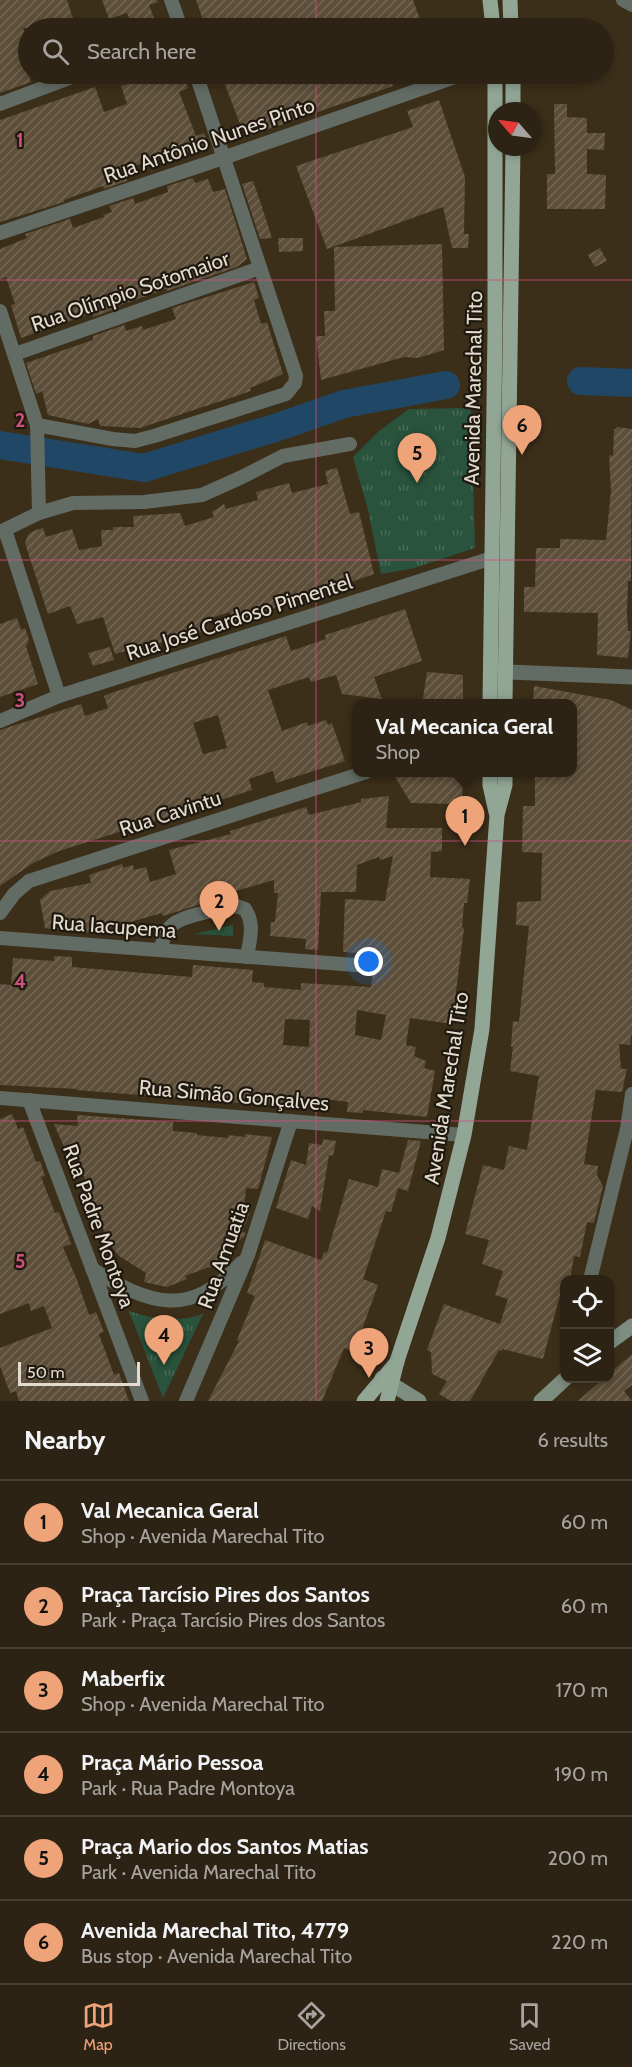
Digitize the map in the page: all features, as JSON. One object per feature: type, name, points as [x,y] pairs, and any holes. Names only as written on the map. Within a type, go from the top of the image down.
[{"type":"main road","points":[[490,0],[492,18]]},
{"type":"main road","points":[[510,0],[511,18]]},
{"type":"main road","name":"Avenida Marechal Tito","points":[[490,699],[495,330],[495,84]]},
{"type":"main road","points":[[513,84],[513,102]]},
{"type":"main road","name":"Avenida Marechal Tito","points":[[505,699],[513,156]]},
{"type":"main road","points":[[491,594],[496,601],[495,662],[499,670],[505,672]]},
{"type":"main road","name":"Avenida Marechal Tito","points":[[490,777],[496,814]]},
{"type":"main road","name":"Avenida Marechal Tito","points":[[364,1401],[387,1381],[397,1361],[438,1238],[465,1135],[482,1029],[496,814],[506,785],[505,777]]},
{"type":"main road","points":[[614,1339],[632,1326]]},
{"type":"main road","points":[[387,1381],[419,1401]]},
{"type":"main road","name":"Avenida Marechal Tito","points":[[387,1381],[387,1401]]},
{"type":"main road","points":[[541,1401],[561,1383]]},
{"type":"street","points":[[171,0],[177,18]]},
{"type":"street","points":[[623,0],[632,5]]},
{"type":"street","points":[[0,104],[53,84]]},
{"type":"street","points":[[37,432],[79,434],[135,441],[286,394],[296,383],[296,376],[199,84]]},
{"type":"street","name":"Rua Antônio Nunes Pinto","points":[[0,233],[435,84]]},
{"type":"street","name":"Rua Olímpio Sotomaior","points":[[15,354],[260,268]]},
{"type":"street","points":[[0,311],[37,432],[39,513]]},
{"type":"street","points":[[58,696],[3,531],[39,513],[73,503],[144,502],[202,495],[283,456],[350,444]]},
{"type":"street","name":"Rua José Cardoso Pimentel","points":[[0,721],[58,696],[492,558]]},
{"type":"street","points":[[505,672],[632,677]]},
{"type":"street","name":"Rua Cavintu","points":[[0,913],[20,887],[29,882],[352,777]]},
{"type":"street","points":[[161,950],[169,927],[181,920],[236,906],[245,909],[251,918],[252,930],[247,957]]},
{"type":"street","name":"Rua Iacupema","points":[[0,938],[368,966]]},
{"type":"street","points":[[591,1275],[630,1128],[632,1094]]},
{"type":"street","name":"Rua Simão Gonçalves","points":[[0,1098],[465,1135]]},
{"type":"street","name":"Rua Padre Montoya","points":[[29,1100],[142,1401]]},
{"type":"street","name":"Rua Amuatia","points":[[186,1401],[248,1255],[291,1121]]},
{"type":"street","points":[[92,1269],[124,1288],[144,1296],[182,1300],[201,1295],[226,1279],[248,1255]]},
{"type":"green space","points":[[471,408],[475,548],[414,568],[381,574],[368,510],[353,457],[378,432],[409,409]]},
{"type":"green space","points":[[233,925],[233,936],[194,934]]},
{"type":"green space","points":[[129,1311],[166,1319],[203,1314],[163,1398]]},
{"type":"building","points":[[0,0],[67,0],[73,18],[18,18],[18,84],[25,84],[0,93]]},
{"type":"building","points":[[102,0],[157,0],[158,2],[149,5],[154,18],[129,18],[127,13],[109,18]]},
{"type":"building","points":[[196,0],[413,0],[419,18],[202,18]]},
{"type":"building","points":[[127,84],[187,84],[188,88],[179,92],[196,136],[204,133],[209,146],[193,154],[192,151],[167,159],[167,157],[157,160],[156,158],[124,170],[127,181],[104,189],[103,186],[64,200],[64,202],[0,222],[0,120],[95,87],[104,112],[127,104],[121,86]]},
{"type":"building","points":[[225,84],[392,84],[393,86],[245,137]]},
{"type":"building","points":[[439,100],[465,177],[464,234],[469,234],[468,248],[452,248],[443,207],[327,249],[296,166],[413,127],[407,111]]},
{"type":"building","points":[[554,104],[567,104],[567,117],[587,118],[587,133],[605,133],[604,150],[587,149],[587,174],[606,175],[605,209],[547,209],[547,174],[555,174]]},
{"type":"building","points":[[193,178],[195,183],[208,179],[213,192],[225,189],[247,259],[237,267],[167,291],[166,289],[93,317],[93,313],[21,338],[11,305],[15,304],[6,277],[0,279],[0,249],[27,238],[25,234],[70,219],[73,228],[104,217],[103,215],[112,212],[109,206],[133,198],[135,204],[168,192],[167,186]]},
{"type":"building","points":[[253,181],[272,238],[260,239],[242,184]]},
{"type":"building","points":[[278,238],[303,238],[303,251],[279,252]]},
{"type":"building","points":[[442,244],[444,350],[418,358],[404,357],[321,380],[316,336],[325,336],[324,311],[335,311],[334,247]]},
{"type":"building","points":[[600,248],[607,261],[595,267],[588,255]]},
{"type":"building","points":[[254,282],[259,298],[254,300],[261,324],[267,322],[283,374],[250,388],[251,391],[140,428],[100,426],[98,419],[88,424],[48,415],[42,391],[36,394],[26,363],[93,340],[93,336],[124,325],[126,331],[142,326],[143,330],[176,319],[172,308]]},
{"type":"building","points":[[617,427],[632,429],[631,581],[628,581],[627,612],[628,631],[631,631],[628,658],[597,655],[598,613],[524,612],[524,587],[535,587],[536,548],[560,548],[560,539],[606,540],[611,491],[609,455],[613,456],[614,429]]},
{"type":"building","points":[[337,468],[350,514],[359,512],[374,574],[233,622],[230,612],[204,620],[208,630],[185,638],[183,634],[160,643],[161,646],[138,653],[136,648],[115,654],[103,617],[77,624],[70,606],[48,614],[25,543],[28,535],[33,531],[43,528],[46,537],[72,529],[79,550],[102,546],[101,530],[113,530],[113,527],[134,527],[133,516],[180,513],[185,526],[214,517],[212,512],[224,504],[226,509],[258,500],[256,492],[289,483],[292,493],[328,484],[325,471]]},
{"type":"building","points":[[405,609],[422,661],[374,677],[382,699],[342,694],[336,675],[311,682],[309,677],[268,690],[282,731],[307,722],[308,726],[326,720],[328,725],[332,723],[345,761],[276,783],[273,771],[249,779],[252,790],[59,851],[33,863],[0,886],[0,730],[81,704],[85,716],[108,708],[104,696],[111,693],[286,636],[291,651],[326,639],[325,635]],"holes":[[[218,715],[227,748],[203,754],[193,723]]]},
{"type":"building","points":[[17,618],[21,630],[25,628],[29,640],[26,646],[38,684],[0,697],[0,624]]},
{"type":"building","points":[[110,647],[114,660],[93,666],[88,653]]},
{"type":"building","points":[[427,672],[463,675],[463,699],[423,699]]},
{"type":"building","points":[[534,686],[611,700],[632,710],[632,1032],[630,1045],[619,1044],[621,1069],[627,1069],[622,1092],[596,1090],[584,1164],[598,1166],[597,1175],[603,1186],[594,1223],[587,1222],[580,1257],[574,1256],[571,1275],[560,1275],[560,1295],[543,1359],[499,1350],[470,1401],[451,1401],[439,1394],[447,1381],[432,1374],[431,1352],[427,1350],[444,1304],[500,1324],[508,1299],[495,1295],[503,1271],[482,1264],[489,1240],[465,1234],[483,1165],[504,1170],[509,1146],[527,1150],[539,1076],[510,1071],[513,1021],[519,1022],[529,926],[516,925],[517,902],[541,901],[542,853],[522,852],[523,806],[535,806],[535,777],[577,777],[577,699],[533,699]]},
{"type":"building","points":[[395,777],[463,777],[462,804],[411,803]]},
{"type":"building","points":[[389,796],[386,828],[442,828],[442,851],[431,852],[430,877],[470,879],[467,903],[464,903],[462,927],[464,928],[452,1024],[410,1018],[406,1045],[416,1047],[414,1056],[426,1061],[424,1068],[435,1071],[427,1117],[363,1110],[363,1113],[347,1112],[348,1102],[317,1098],[316,1109],[76,1090],[78,1089],[0,1085],[0,984],[11,985],[13,958],[54,961],[54,956],[72,957],[72,967],[192,977],[193,965],[253,970],[252,982],[264,983],[264,987],[301,990],[301,983],[371,987],[373,973],[377,967],[377,954],[343,952],[345,899],[385,901],[393,856],[380,860],[379,857],[357,865],[356,892],[321,892],[318,950],[305,949],[306,939],[270,936],[271,922],[275,922],[278,893],[274,893],[274,880],[163,916],[162,913],[109,928],[109,931],[81,933],[45,928],[40,900],[50,891],[91,883],[89,875],[122,864],[123,868],[133,865],[134,870],[146,867],[150,882],[176,874],[169,850],[231,834],[230,831],[306,807],[309,815],[361,802],[361,799]],"holes":[[[357,1010],[386,1015],[381,1040],[355,1035]],[[285,1019],[310,1020],[309,1047],[283,1045]]]},
{"type":"building","points":[[12,1114],[18,1129],[23,1127],[36,1162],[40,1161],[45,1176],[41,1177],[55,1213],[59,1212],[71,1244],[63,1247],[89,1315],[96,1312],[104,1332],[99,1334],[114,1375],[119,1373],[129,1401],[19,1401],[16,1391],[10,1393],[0,1366],[0,1348],[52,1328],[44,1306],[31,1311],[29,1303],[0,1314],[0,1119]]},
{"type":"building","points":[[77,1115],[173,1122],[173,1131],[197,1133],[197,1135],[228,1138],[228,1135],[245,1137],[245,1134],[272,1137],[258,1189],[246,1188],[244,1209],[250,1212],[242,1232],[246,1233],[244,1237],[225,1249],[220,1260],[214,1263],[215,1265],[185,1276],[187,1279],[167,1287],[144,1282],[146,1273],[119,1256],[102,1234],[105,1232],[91,1205],[84,1176],[77,1176],[54,1124],[78,1126]]},
{"type":"building","points":[[323,1139],[336,1141],[333,1156],[329,1155],[320,1211],[312,1206],[308,1219],[276,1208],[291,1160],[306,1165],[309,1143],[322,1145]]},
{"type":"building","points":[[408,1140],[421,1141],[408,1191],[398,1188],[391,1212],[386,1211],[363,1279],[378,1285],[354,1352],[344,1348],[322,1401],[208,1401],[239,1341],[237,1340],[255,1296],[247,1293],[265,1240],[321,1260],[324,1252],[327,1253],[349,1179],[378,1187],[382,1169],[399,1173]]},
{"type":"building","points":[[632,1354],[632,1385],[624,1391],[632,1401],[578,1401],[598,1383],[614,1383],[614,1370]]},
{"type":"waterway","points":[[581,381],[632,383]]},
{"type":"waterway","points":[[0,445],[144,468],[344,404],[446,385]]},
{"type":"place","name":"Avenida Marechal Tito, 4779","points":[[522,455]]},
{"type":"place","name":"Praça Mario dos Santos Matias","points":[[417,483]]},
{"type":"place","name":"Val Mecanica Geral","points":[[465,846]]},
{"type":"place","name":"Praça Tarcísio Pires dos Santos","points":[[219,931]]},
{"type":"place","name":"Praça Mário Pessoa","points":[[164,1365]]},
{"type":"place","name":"Maberfix","points":[[369,1378]]}]
